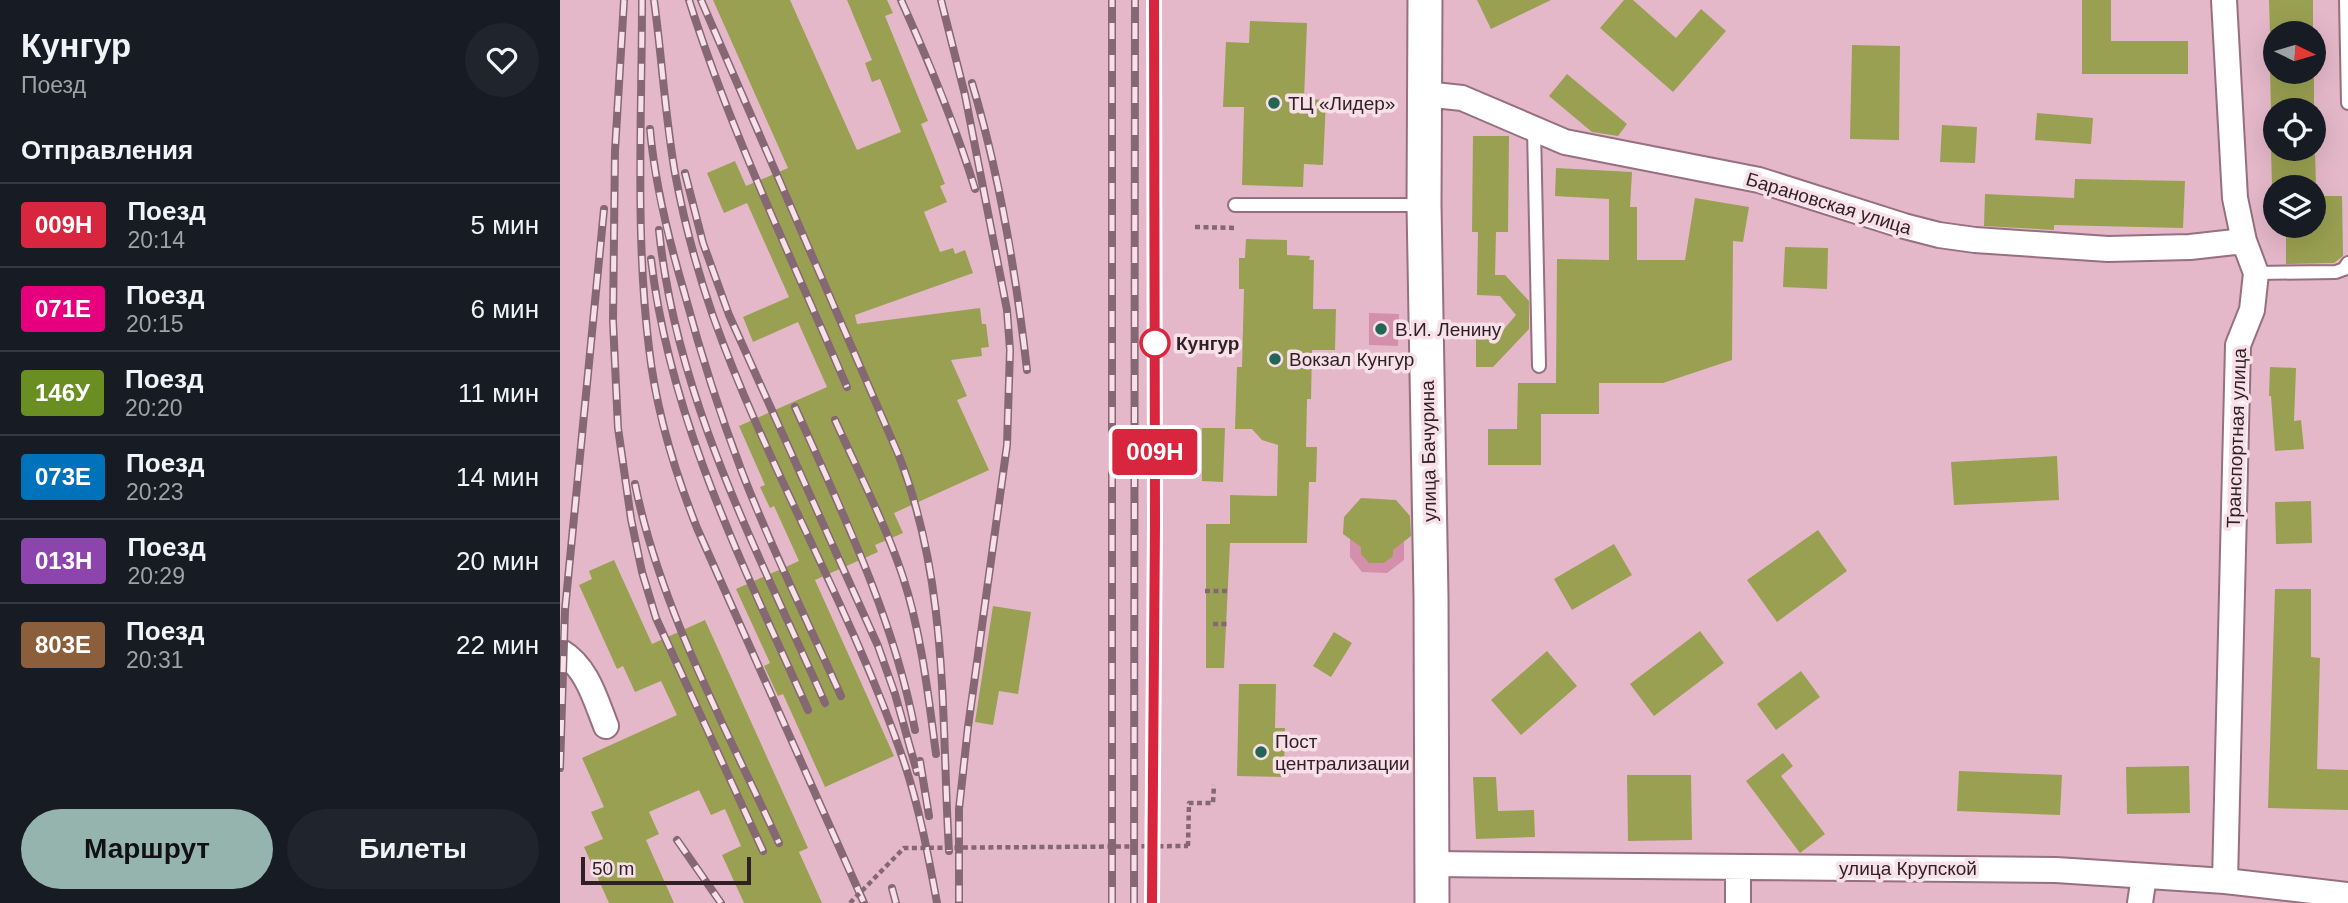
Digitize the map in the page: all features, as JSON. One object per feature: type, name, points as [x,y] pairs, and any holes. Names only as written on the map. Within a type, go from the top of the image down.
[{"type":"street","name":"улица Бачурина","points":[[1425,0],[1424,205],[1432,903]]},
{"type":"street","name":"Транспортная улица","points":[[2224,0],[2235,198],[2244,241],[2256,273],[2252,310],[2238,345],[2225,881]]},
{"type":"street","name":"Барановская улица","points":[[1425,94],[1462,98],[1534,129],[1587,147],[1759,180],[1939,235],[2108,250],[2190,247],[2244,241]]},
{"type":"street","points":[[560,651],[576,663],[583,674],[606,726]]},
{"type":"street","name":"улица Крупской","points":[[1432,864],[2056,870],[2225,881],[2348,895]]},
{"type":"street","points":[[1738,868],[1738,903]]},
{"type":"street","points":[[2140,903],[2144,876]]},
{"type":"lane","points":[[2346,0],[2348,103]]},
{"type":"lane","points":[[1534,129],[1539,366]]},
{"type":"lane","points":[[1235,205],[1424,205]]},
{"type":"lane","points":[[2256,273],[2336,272],[2344,269],[2348,263]]},
{"type":"path","points":[[1195,227],[1237,228]]},
{"type":"path","points":[[1205,591],[1227,591]]},
{"type":"path","points":[[1213,624],[1227,624]]},
{"type":"path","points":[[850,903],[904,848],[1188,846],[1189,803],[1213,803],[1214,785]]},
{"type":"shaded area","points":[[1369,313],[1399,314],[1398,346],[1369,345]]},
{"type":"shaded area","points":[[1366,523],[1404,541],[1404,560],[1387,573],[1362,572],[1350,557],[1350,539]]},
{"type":"building","points":[[713,0],[790,0],[857,150],[901,132],[880,79],[872,82],[865,63],[872,60],[847,0],[887,0],[893,13],[885,16],[928,121],[921,124],[945,184],[940,186],[947,202],[924,212],[940,252],[953,248],[955,254],[965,250],[973,273],[855,315],[857,324],[980,308],[982,324],[986,324],[989,347],[981,348],[982,356],[951,360],[967,396],[957,400],[989,470],[894,513],[903,533],[875,545],[878,552],[815,580],[894,756],[825,787],[783,694],[778,696],[764,666],[770,663],[736,589],[799,561],[774,506],[770,508],[760,487],[765,485],[739,426],[827,387],[798,322],[753,342],[743,317],[789,297],[747,203],[724,213],[707,173],[735,161],[746,186],[788,168]]},
{"type":"building","points":[[1477,0],[1551,0],[1491,29]]},
{"type":"building","points":[[1624,0],[1633,0],[1676,38],[1701,9],[1726,31],[1673,92],[1600,28]]},
{"type":"building","points":[[2082,0],[2111,0],[2111,41],[2188,41],[2188,74],[2082,74]]},
{"type":"building","points":[[2269,0],[2313,0],[2313,21],[2270,21]]},
{"type":"building","name":"ТЦ «Лидер»","points":[[1250,21],[1307,23],[1304,99],[1326,100],[1323,165],[1304,164],[1303,187],[1242,185],[1244,107],[1223,107],[1226,42],[1249,43]]},
{"type":"building","points":[[1852,45],[1900,46],[1899,140],[1850,139]]},
{"type":"building","points":[[1567,74],[1627,124],[1618,136],[1592,132],[1549,96]]},
{"type":"building","points":[[2270,84],[2314,84],[2314,98],[2271,98]]},
{"type":"building","points":[[2037,113],[2093,118],[2091,144],[2035,140]]},
{"type":"building","points":[[1942,125],[1977,127],[1975,163],[1940,162]]},
{"type":"building","points":[[1473,136],[1509,136],[1508,232],[1496,232],[1495,275],[1505,275],[1529,301],[1529,329],[1493,367],[1476,367],[1476,335],[1499,335],[1516,315],[1500,296],[1477,295],[1478,232],[1472,232]]},
{"type":"building","points":[[2271,161],[2315,161],[2316,175],[2272,175]]},
{"type":"building","points":[[1556,168],[1632,172],[1630,207],[1637,207],[1637,260],[1685,260],[1695,198],[1749,207],[1743,242],[1733,241],[1732,360],[1663,383],[1599,383],[1599,414],[1541,414],[1541,465],[1488,465],[1488,429],[1517,429],[1518,383],[1556,383],[1557,259],[1609,260],[1609,199],[1555,196]]},
{"type":"building","points":[[2075,179],[2185,181],[2183,228],[2054,225],[2054,230],[1984,226],[1985,194],[2074,198]]},
{"type":"building","points":[[2326,196],[2342,196],[2343,256],[2334,263],[2286,264],[2286,238],[2326,238]]},
{"type":"building","name":"Вокзал Кунгур","points":[[1246,239],[1287,240],[1287,255],[1310,256],[1309,260],[1314,260],[1313,309],[1336,309],[1335,350],[1312,350],[1306,447],[1317,447],[1316,482],[1309,482],[1307,543],[1230,543],[1224,668],[1206,668],[1206,524],[1230,524],[1230,495],[1277,496],[1278,445],[1262,440],[1252,429],[1235,429],[1237,367],[1242,367],[1244,289],[1239,289],[1239,258],[1245,258]]},
{"type":"building","points":[[1785,247],[1828,248],[1827,289],[1783,287]]},
{"type":"building","points":[[2270,367],[2296,368],[2294,421],[2301,420],[2304,449],[2275,451],[2269,396]]},
{"type":"building","points":[[1202,428],[1225,428],[1223,482],[1202,481]]},
{"type":"building","points":[[2057,456],[2059,500],[1954,505],[1951,462]]},
{"type":"building","points":[[1361,498],[1396,500],[1410,516],[1411,536],[1393,550],[1393,556],[1384,563],[1369,563],[1361,554],[1361,547],[1343,534],[1344,517]]},
{"type":"building","points":[[2311,501],[2312,543],[2276,544],[2275,502]]},
{"type":"building","points":[[1818,530],[1847,571],[1777,622],[1747,580]]},
{"type":"building","points":[[1614,544],[1632,575],[1572,610],[1554,579]]},
{"type":"building","points":[[614,560],[652,644],[705,620],[808,848],[799,852],[822,903],[744,903],[722,855],[741,846],[725,809],[711,815],[699,790],[649,812],[659,834],[646,840],[674,903],[609,903],[584,847],[603,839],[591,812],[604,807],[582,758],[677,715],[661,681],[635,692],[623,666],[617,669],[579,585],[592,579],[589,571]]},
{"type":"building","points":[[2275,589],[2311,589],[2311,657],[2320,658],[2317,769],[2348,770],[2348,810],[2268,808]]},
{"type":"building","points":[[993,606],[1031,612],[1018,694],[999,691],[993,725],[975,722]]},
{"type":"building","points":[[1700,631],[1724,663],[1654,716],[1630,684]]},
{"type":"building","points":[[1334,632],[1352,643],[1331,677],[1313,666]]},
{"type":"building","points":[[1547,651],[1577,686],[1521,735],[1491,700]]},
{"type":"building","points":[[1801,671],[1820,697],[1776,730],[1757,704]]},
{"type":"building","name":"Пост централизации","points":[[1239,684],[1276,684],[1275,728],[1285,728],[1284,777],[1237,776]]},
{"type":"building","points":[[1783,753],[1793,766],[1781,776],[1825,834],[1800,853],[1746,781]]},
{"type":"building","points":[[2189,766],[2190,813],[2127,814],[2126,767]]},
{"type":"building","points":[[1959,771],[2062,775],[2060,815],[1957,811]]},
{"type":"building","points":[[1627,775],[1691,775],[1692,840],[1628,841]]},
{"type":"building","points":[[1473,777],[1496,777],[1498,811],[1534,810],[1535,837],[1476,839]]},
{"type":"railway","points":[[624,0],[615,151],[613,321],[618,428],[631,519],[642,572],[656,618],[763,851]]},
{"type":"railway","points":[[642,0],[642,262],[649,348],[661,417],[697,528],[864,903]]},
{"type":"railway","points":[[654,0],[675,173],[702,281],[713,316],[758,428],[882,703],[914,794],[937,903]]},
{"type":"railway","points":[[689,0],[743,147],[847,387]]},
{"type":"railway","points":[[701,0],[899,456],[915,504],[927,553],[940,651],[949,851]]},
{"type":"railway","points":[[901,0],[941,93],[975,189]]},
{"type":"railway","points":[[941,0],[965,95],[1007,310],[1010,350],[1007,445],[959,809],[959,903]]},
{"type":"railway","points":[[1112,0],[1112,903]]},
{"type":"railway","points":[[1134,903],[1135,0]]},
{"type":"railway","points":[[1152,903],[1155,524],[1154,0]]},
{"type":"railway","points":[[972,83],[1006,225],[1027,370]]},
{"type":"railway","points":[[650,129],[655,171],[668,234],[719,406],[765,529],[841,696]]},
{"type":"railway","points":[[685,173],[703,243],[729,315],[878,646],[917,772]]},
{"type":"railway","points":[[560,768],[565,610],[604,209]]},
{"type":"railway","points":[[659,230],[668,292],[701,413],[747,530],[825,703]]},
{"type":"railway","points":[[651,259],[674,377],[692,434],[735,546],[808,710]]},
{"type":"railway","points":[[795,407],[848,525],[880,605],[894,646],[915,730]]},
{"type":"railway","points":[[835,420],[887,535],[909,596],[923,662],[936,754]]},
{"type":"railway","points":[[635,484],[661,576],[696,667],[779,843]]},
{"type":"railway","points":[[920,761],[929,816]]},
{"type":"railway","points":[[677,840],[721,903]]},
{"type":"railway","points":[[892,888],[896,903]]},
{"type":"train","name":"009Н","points":[[1152,903],[1155,524],[1154,0]]},
{"type":"place","name":"ТЦ «Лидер»","points":[[1274,103]]},
{"type":"place","name":"В.И. Ленину","points":[[1381,329]]},
{"type":"place","name":"Кунгур","points":[[1155,343]]},
{"type":"place","name":"Вокзал Кунгур","points":[[1275,359]]},
{"type":"place","name":"Пост централизации","points":[[1261,752]]}]
